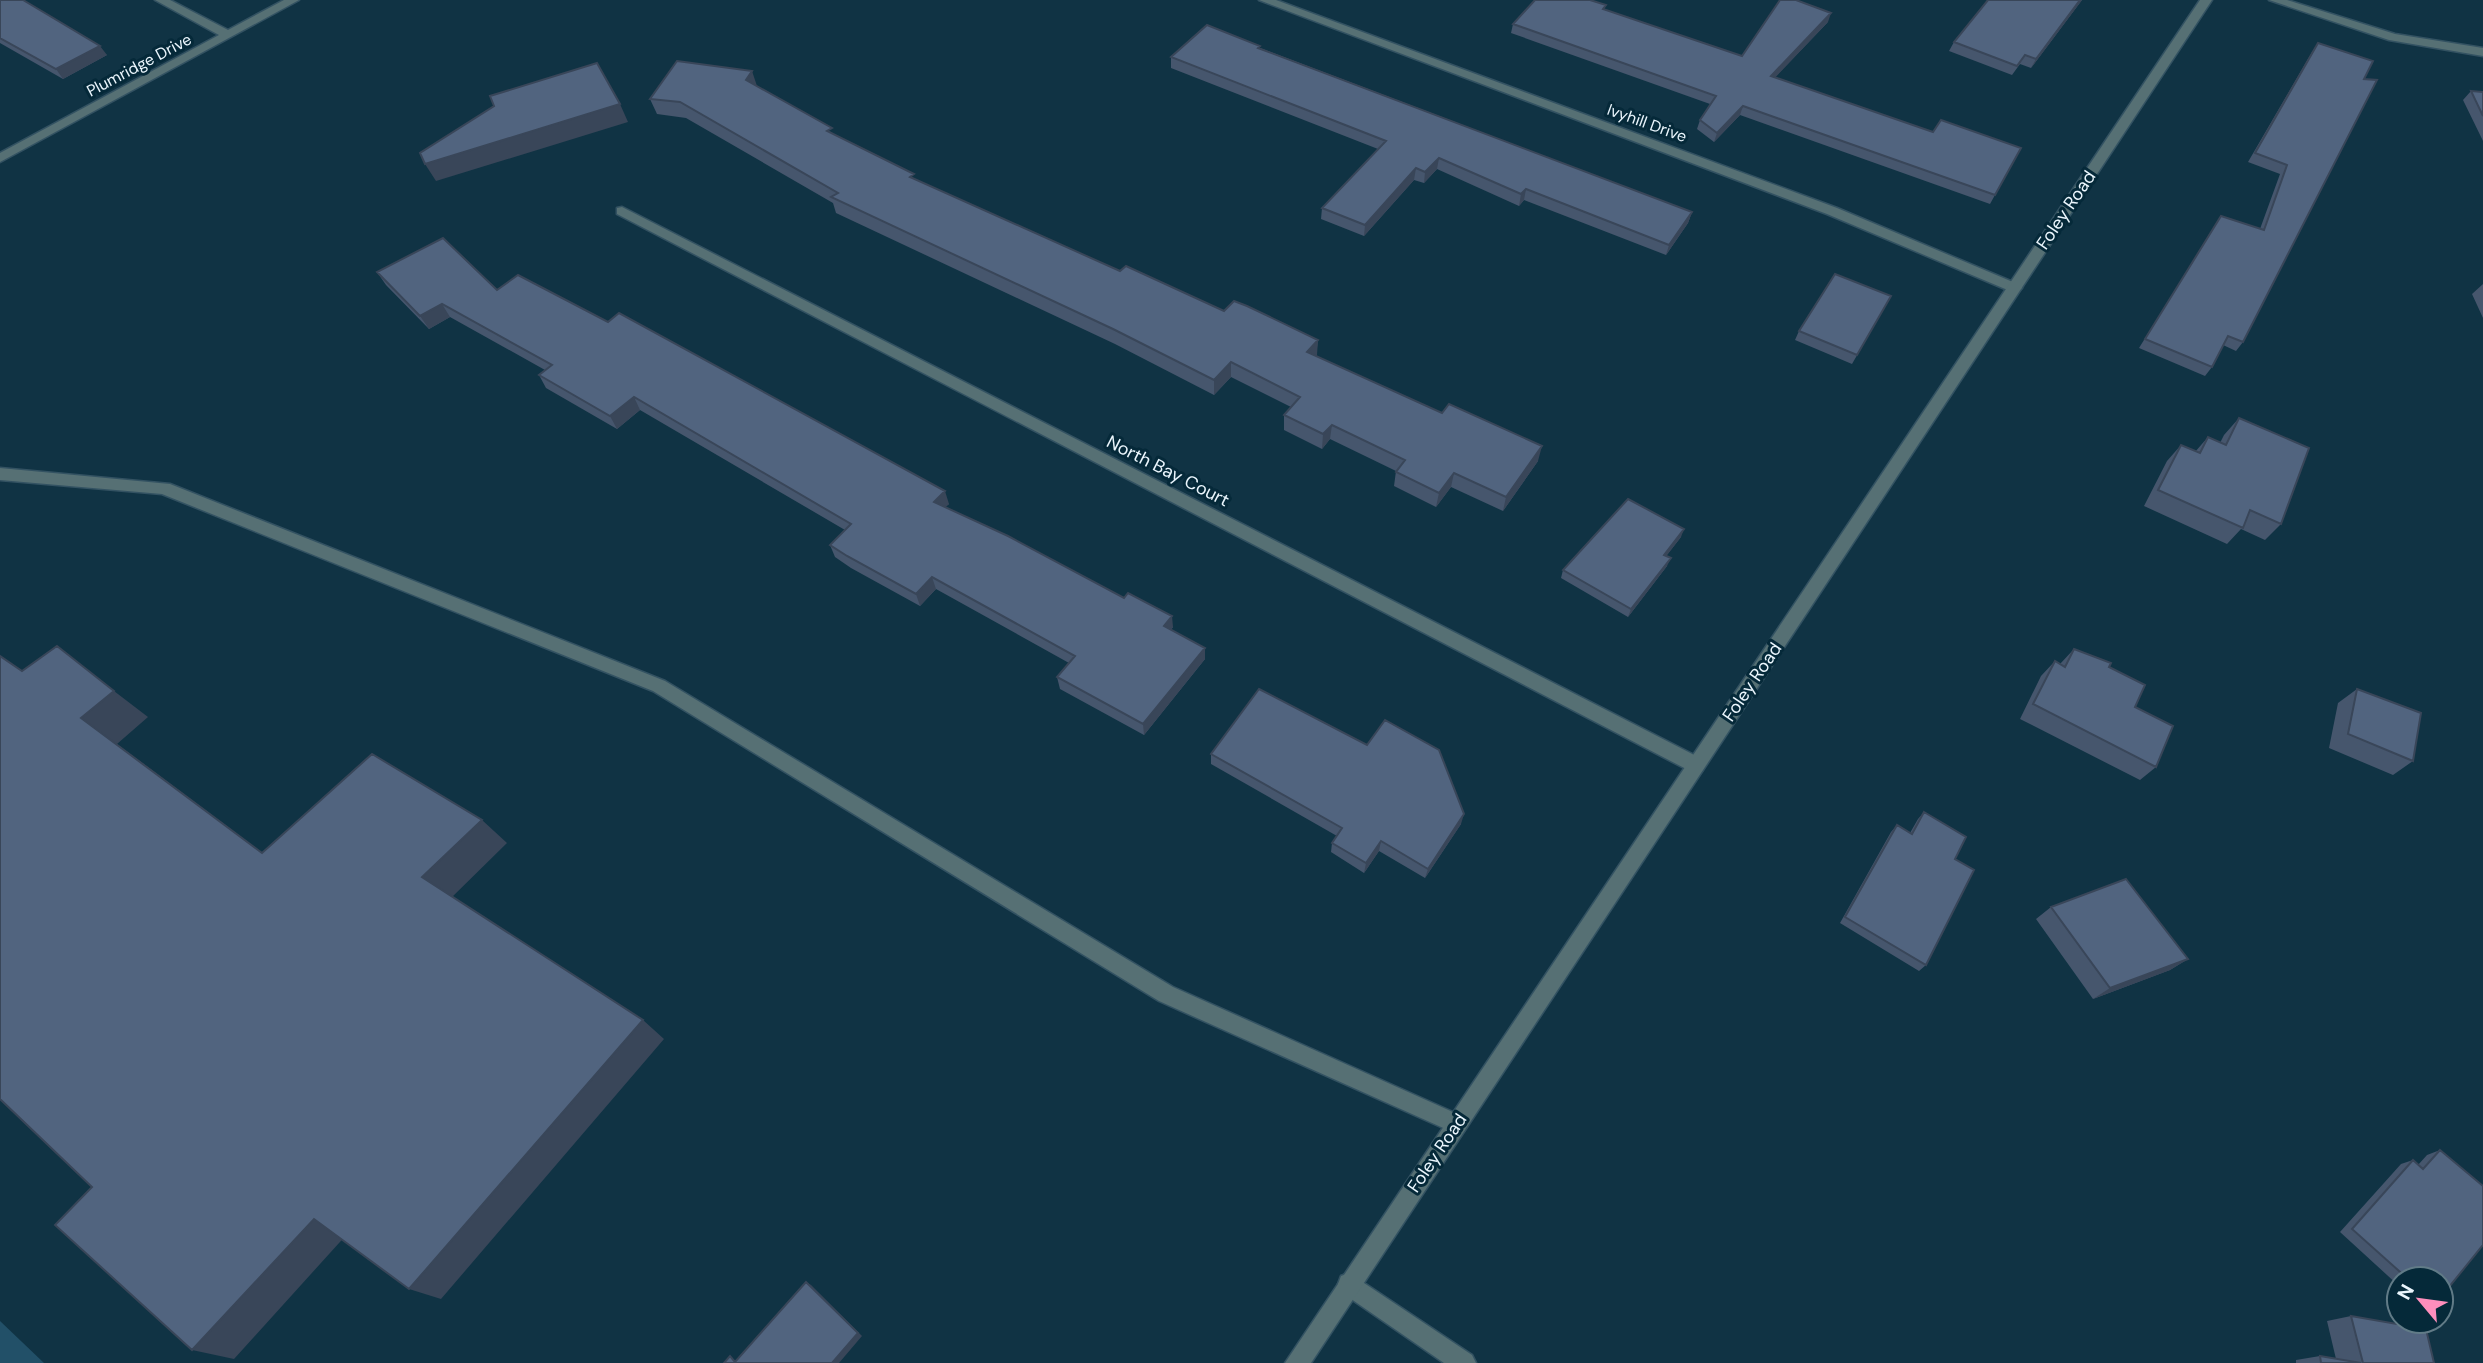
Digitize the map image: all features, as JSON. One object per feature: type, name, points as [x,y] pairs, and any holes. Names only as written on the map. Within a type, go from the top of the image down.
[{"type":"street","points":[[162,0],[228,35]]},
{"type":"street","name":"Plumridge Drive","points":[[0,158],[293,0]]},
{"type":"street","name":"Ivyhill Drive","points":[[1265,0],[1832,211],[2015,288]]},
{"type":"street","name":"Foley Road","points":[[1297,1363],[2206,0]]},
{"type":"street","points":[[2275,0],[2393,37],[2483,52]]},
{"type":"street","name":"North Bay Court","points":[[622,211],[1696,765]]},
{"type":"street","points":[[0,474],[164,488],[659,686],[1166,993],[1457,1124]]},
{"type":"street","points":[[1349,1284],[1464,1363]]},
{"type":"shaded area","points":[[0,1321],[44,1363],[0,1363]]},
{"type":"building","points":[[0,0],[23,0],[100,46],[56,69],[0,38]]},
{"type":"building","points":[[1535,0],[1590,0],[1606,5],[1603,9],[1742,56],[1780,0],[1796,0],[1831,13],[1771,76],[1933,132],[1941,120],[2021,148],[1995,195],[1743,106],[1717,133],[1700,120],[1716,96],[1513,24]]},
{"type":"building","points":[[1988,0],[2080,0],[2036,59],[2025,55],[2017,66],[1954,42]]},
{"type":"building","points":[[1207,25],[1260,46],[1258,48],[1692,212],[1669,245],[1526,189],[1521,194],[1439,158],[1425,172],[1416,168],[1365,225],[1322,208],[1386,141],[1171,57]]},
{"type":"building","points":[[2318,43],[2373,61],[2364,79],[2377,80],[2243,342],[2228,336],[2212,367],[2145,339],[2221,216],[2264,230],[2287,165],[2255,153]]},
{"type":"building","points":[[677,61],[752,71],[746,80],[832,128],[827,131],[914,174],[910,177],[1120,271],[1126,266],[1224,311],[1234,301],[1247,306],[1318,340],[1307,352],[1442,413],[1449,404],[1542,446],[1506,497],[1454,473],[1439,493],[1396,472],[1405,460],[1332,425],[1323,434],[1284,415],[1300,397],[1231,362],[1214,380],[1113,329],[831,197],[838,193],[680,102],[650,99]]},
{"type":"building","points":[[597,63],[620,104],[425,164],[420,153],[494,106],[490,96]]},
{"type":"building","points":[[2471,91],[2483,92],[2483,116]]},
{"type":"building","points":[[443,238],[497,290],[518,275],[608,322],[619,313],[945,491],[934,502],[1008,536],[1124,598],[1128,593],[1172,616],[1164,626],[1205,648],[1143,724],[1057,677],[1075,656],[932,577],[916,594],[847,556],[830,545],[851,524],[634,397],[610,416],[539,375],[552,365],[442,304],[420,316],[377,272]]},
{"type":"building","points":[[1835,274],[1891,296],[1857,355],[1799,331]]},
{"type":"building","points":[[2239,418],[2309,448],[2281,524],[2250,510],[2243,528],[2158,490],[2181,445],[2200,453],[2208,437],[2226,445]]},
{"type":"building","points":[[1628,499],[1684,529],[1664,555],[1671,558],[1631,609],[1563,570]]},
{"type":"building","points":[[57,646],[114,691],[81,718],[262,853],[372,754],[482,820],[422,877],[643,1020],[409,1289],[314,1219],[192,1350],[55,1225],[92,1187],[0,1099],[0,656],[22,671]]},
{"type":"building","points":[[2074,649],[2111,663],[2109,667],[2145,685],[2135,707],[2173,726],[2156,767],[2033,704],[2055,661],[2065,667]]},
{"type":"building","points":[[1259,689],[1367,745],[1385,720],[1439,750],[1464,814],[1428,869],[1381,841],[1366,863],[1332,843],[1342,828],[1211,754]]},
{"type":"building","points":[[2357,689],[2421,713],[2413,761],[2348,734]]},
{"type":"building","points":[[1924,812],[1966,837],[1955,859],[1974,870],[1926,965],[1845,917],[1897,825],[1912,834]]},
{"type":"building","points":[[2126,879],[2188,959],[2110,988],[2051,907]]},
{"type":"building","points":[[2440,1150],[2483,1186],[2483,1245],[2455,1280],[2455,1265],[2392,1265],[2352,1229],[2413,1160],[2423,1169]]},
{"type":"building","points":[[806,1282],[858,1333],[832,1363],[724,1363],[730,1356],[735,1362]]},
{"type":"building","points":[[2351,1316],[2385,1322],[2385,1335],[2427,1335],[2434,1363],[2363,1363]]},
{"type":"building","points":[[2320,1356],[2361,1363],[2321,1363]]}]
